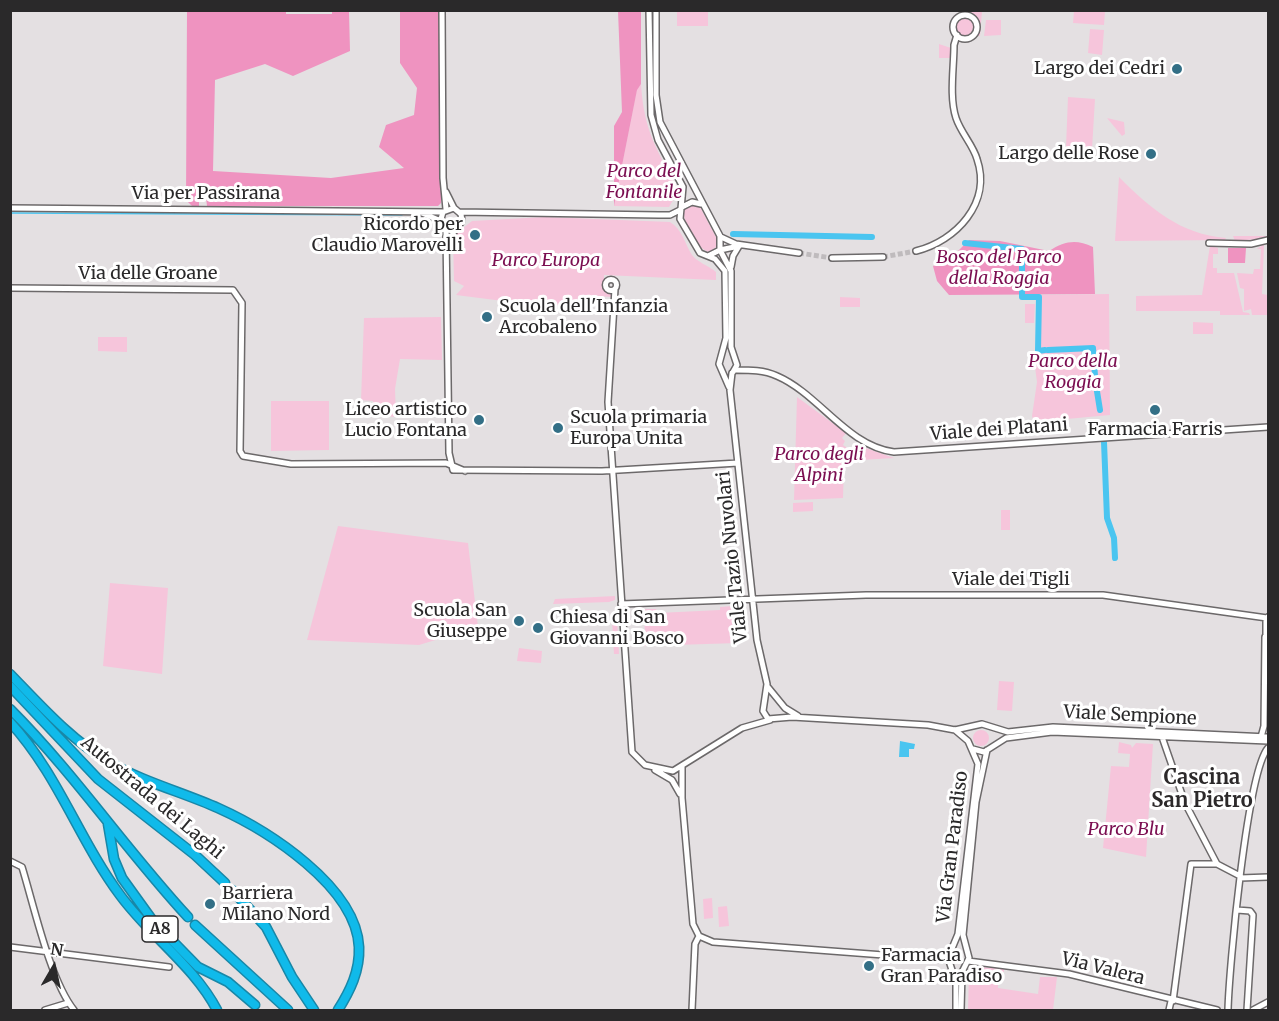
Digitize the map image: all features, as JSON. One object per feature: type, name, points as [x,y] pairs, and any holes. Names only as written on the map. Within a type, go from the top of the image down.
[{"type":"highway","points":[[10,674],[64,729],[97,755],[124,770],[218,808],[261,830],[300,859],[326,884],[350,917],[359,946],[353,981],[338,1009]]},
{"type":"highway","name":"Autostrada dei Laghi","points":[[10,686],[98,779],[195,855],[225,883]]},
{"type":"highway","name":"Autostrada dei Laghi","points":[[10,709],[56,757],[136,860],[188,917]]},
{"type":"highway","points":[[10,722],[50,772],[119,894],[197,980],[217,1011]]},
{"type":"highway","name":"A8","points":[[107,820],[114,859],[122,878],[153,921],[198,967],[228,982],[255,1005]]},
{"type":"highway","points":[[232,890],[266,927],[314,1011]]},
{"type":"highway","name":"A8","points":[[195,925],[288,1011]]},
{"type":"street","points":[[442,10],[445,211],[443,224],[449,447],[452,465],[465,471],[612,470],[738,463]]},
{"type":"street","points":[[649,10],[651,115],[658,140],[684,187],[680,219],[696,249],[702,255],[719,262],[726,276],[726,338],[719,366],[725,373],[734,371],[735,360],[731,347],[731,271],[733,256],[739,246]]},
{"type":"street","points":[[656,10],[656,95],[660,122],[720,236],[720,250],[731,271]]},
{"type":"street","points":[[916,251],[931,246],[955,231],[973,211],[978,196],[978,159],[955,113],[954,48],[958,36],[953,25],[957,18],[964,15],[971,17],[976,23],[975,34],[969,38],[958,36]]},
{"type":"street","points":[[444,188],[462,221]]},
{"type":"street","points":[[670,215],[692,202],[702,205]]},
{"type":"street","name":"Via per Passirana","points":[[10,208],[445,211]]},
{"type":"street","name":"Via per Passirana","points":[[402,210],[424,214],[443,224]]},
{"type":"street","points":[[445,211],[670,215],[680,219]]},
{"type":"street","points":[[445,264],[455,229],[462,221],[483,213]]},
{"type":"street","points":[[443,224],[455,229]]},
{"type":"street","points":[[720,236],[731,242],[799,253]]},
{"type":"street","points":[[1209,243],[1251,244],[1269,240]]},
{"type":"street","points":[[708,256],[720,250],[746,245]]},
{"type":"street","points":[[832,258],[883,257]]},
{"type":"street","name":"Via delle Groane","points":[[10,288],[233,290],[242,303],[240,447],[244,456],[291,464],[434,463],[452,465]]},
{"type":"street","points":[[615,289],[608,378],[630,744],[635,757],[672,780],[682,798]]},
{"type":"street","points":[[722,358],[726,356],[735,360]]},
{"type":"street","name":"Viale dei Platani","points":[[735,360],[756,371],[781,378],[867,443],[888,451],[1269,427]]},
{"type":"street","name":"Viale dei Platani","points":[[734,371],[756,371]]},
{"type":"street","name":"Viale Tazio Nuvolari","points":[[730,390],[734,371]]},
{"type":"street","name":"Viale Tazio Nuvolari","points":[[725,373],[730,390],[759,658],[766,684],[765,703]]},
{"type":"street","name":"Viale dei Tigli","points":[[621,604],[873,595],[1113,595],[1268,617]]},
{"type":"street","points":[[1261,737],[1266,716],[1268,617]]},
{"type":"street","name":"Viale Tazio Nuvolari","points":[[766,684],[777,699]]},
{"type":"street","points":[[755,723],[765,703],[777,699],[785,708],[799,717]]},
{"type":"street","points":[[782,717],[785,708]]},
{"type":"street","points":[[763,711],[771,720]]},
{"type":"street","points":[[645,765],[673,771],[732,734],[755,723],[782,717],[928,725],[955,730],[982,724],[992,729],[995,736],[993,744],[987,750],[973,749],[968,741],[955,730]]},
{"type":"street","points":[[968,741],[972,728]]},
{"type":"street","name":"Viale Sempione","points":[[992,729],[1008,732],[1060,728],[1269,739]]},
{"type":"street","name":"Viale Sempione","points":[[993,744],[1009,738],[1052,732],[1269,739]]},
{"type":"street","points":[[1162,737],[1185,803],[1217,864]]},
{"type":"street","points":[[1228,1011],[1240,877],[1258,772],[1264,754],[1269,748]]},
{"type":"street","name":"Via Gran Paradiso","points":[[950,963],[958,934],[978,764],[973,749]]},
{"type":"street","name":"Via Gran Paradiso","points":[[961,1011],[966,959],[963,935],[976,802],[987,750]]},
{"type":"street","points":[[682,766],[682,798],[693,924],[699,936],[713,942],[927,957],[950,963],[966,959]]},
{"type":"street","points":[[672,780],[673,771]]},
{"type":"street","points":[[10,861],[22,867],[49,953],[68,1003],[74,1011]]},
{"type":"street","points":[[1169,1011],[1191,864],[1194,862],[1217,864],[1240,877],[1269,877]]},
{"type":"street","points":[[1237,910],[1250,911],[1253,915],[1247,1011]]},
{"type":"street","points":[[692,1011],[695,944],[699,936]]},
{"type":"street","points":[[10,947],[169,967]]},
{"type":"street","points":[[927,957],[952,951],[966,959]]},
{"type":"street","name":"Via Valera","points":[[966,959],[1069,974],[1217,1011]]},
{"type":"street","points":[[950,963],[956,982],[956,1011]]},
{"type":"street","points":[[1252,1011],[1269,1002]]},
{"type":"street","points":[[45,1011],[68,1003]]},
{"type":"green space","points":[[286,10],[286,14],[332,14],[332,11],[349,11],[350,51],[293,76],[265,64],[215,80],[213,171],[331,178],[404,168],[379,147],[386,125],[414,115],[417,88],[400,63],[400,11],[440,11],[441,203],[438,206],[207,206],[206,197],[199,200],[199,206],[192,206],[186,200],[187,11]]},
{"type":"green space","points":[[618,11],[641,11],[641,84],[637,90],[614,206],[614,126],[622,112]]},
{"type":"green space","points":[[677,11],[708,11],[708,26],[677,26]]},
{"type":"green space","points":[[967,11],[982,11],[980,36],[976,35],[978,26],[976,21]]},
{"type":"green space","points":[[1074,11],[1105,11],[1104,25],[1073,23]]},
{"type":"green space","points":[[964,18],[970,21],[973,27],[970,33],[964,36],[958,33],[955,27],[958,21]]},
{"type":"green space","points":[[986,20],[1001,20],[1001,35],[984,36]]},
{"type":"green space","points":[[1090,29],[1104,30],[1102,55],[1088,53]]},
{"type":"green space","points":[[939,44],[951,48],[951,58],[939,58]]},
{"type":"green space","name":"Parco del Fontanile","points":[[641,84],[649,129],[678,192],[669,207],[614,206],[637,89]]},
{"type":"green space","points":[[1068,97],[1095,99],[1092,149],[1066,147]]},
{"type":"green space","points":[[1107,118],[1124,122],[1125,134],[1122,136]]},
{"type":"green space","points":[[1119,177],[1167,218],[1194,231],[1226,238],[1225,240],[1115,241]]},
{"type":"green space","points":[[692,204],[700,207],[718,241],[717,246],[710,252],[695,241],[687,227],[684,208]]},
{"type":"green space","name":"Parco Europa","points":[[545,217],[670,222],[680,233],[694,257],[716,272],[716,280],[604,275],[604,290],[612,293],[612,297],[594,296],[550,307],[456,295],[464,286],[454,281],[453,236],[472,221]]},
{"type":"green space","points":[[1233,236],[1268,236],[1268,238],[1235,241]]},
{"type":"green space","name":"Bosco del Parco della Roggia","points":[[969,240],[1000,241],[1049,251],[1071,242],[1093,247],[1095,294],[949,295],[937,281],[933,266],[950,259]]},
{"type":"green space","points":[[1264,244],[1262,294],[1268,295],[1268,315],[1252,315],[1251,309],[1244,311],[1244,289],[1240,288],[1237,273],[1253,274],[1254,269],[1260,269],[1261,249],[1257,249]]},
{"type":"green space","points":[[1210,246],[1218,248],[1218,254],[1213,254],[1213,268],[1217,268],[1217,273],[1234,273],[1243,312],[1250,315],[1220,315],[1220,311],[1136,311],[1136,296],[1202,295]]},
{"type":"green space","points":[[1228,248],[1246,248],[1245,263],[1228,263]]},
{"type":"green space","name":"Parco della Roggia","points":[[1109,294],[1110,415],[1034,422],[1032,416],[1037,382],[1033,352],[1041,352],[1040,295]]},
{"type":"green space","points":[[840,297],[860,298],[860,307],[840,307]]},
{"type":"green space","points":[[1025,304],[1035,304],[1034,323],[1025,323]]},
{"type":"green space","points":[[441,317],[442,360],[400,359],[395,389],[396,417],[373,415],[373,401],[361,400],[364,318]]},
{"type":"green space","points":[[1193,322],[1213,323],[1213,334],[1193,334]]},
{"type":"green space","points":[[98,337],[127,337],[127,352],[98,351]]},
{"type":"green space","name":"Parco degli Alpini","points":[[797,397],[846,433],[842,438],[845,441],[843,445],[860,457],[866,448],[894,458],[844,461],[843,498],[794,500]]},
{"type":"green space","points":[[271,401],[329,401],[329,450],[271,451]]},
{"type":"green space","points":[[813,502],[813,511],[793,512],[793,503]]},
{"type":"green space","points":[[1001,510],[1010,510],[1010,530],[1001,530]]},
{"type":"green space","points":[[338,526],[468,543],[478,627],[419,645],[307,640]]},
{"type":"green space","points":[[110,583],[168,588],[162,674],[103,666]]},
{"type":"green space","points":[[615,596],[615,600],[609,602],[553,604],[555,599]]},
{"type":"green space","points":[[733,606],[738,643],[644,646],[643,637],[646,637],[642,609],[656,609],[658,613],[720,610],[720,607]]},
{"type":"green space","points":[[612,620],[617,620],[619,654],[614,654]]},
{"type":"green space","points":[[519,648],[542,651],[541,663],[517,661]]},
{"type":"green space","points":[[999,681],[1014,682],[1012,711],[997,710]]},
{"type":"green space","points":[[981,730],[989,738],[981,746],[973,738]]},
{"type":"green space","name":"Parco Blu","points":[[1119,742],[1131,745],[1132,748],[1136,743],[1153,744],[1146,857],[1103,848],[1111,766],[1129,767],[1130,754],[1118,753]]},
{"type":"green space","points":[[712,898],[713,918],[704,919],[703,899]]},
{"type":"green space","points":[[727,906],[729,926],[719,927],[718,907]]},
{"type":"green space","points":[[981,967],[1004,969],[1004,972],[999,972],[998,988],[1038,994],[1040,977],[1057,977],[1053,1010],[968,1010],[969,973]]},
{"type":"water","points":[[900,741],[915,744],[914,749],[909,749],[909,757],[899,757]]},
{"type":"waterway","points":[[10,213],[402,215]]},
{"type":"waterway","points":[[733,234],[872,237]]},
{"type":"waterway","points":[[965,243],[1022,249],[1022,297],[1039,297],[1038,351],[1045,350]]},
{"type":"waterway","points":[[1048,350],[1093,348],[1095,376]]},
{"type":"waterway","points":[[1095,379],[1100,410]]},
{"type":"waterway","points":[[1104,442],[1107,518],[1114,538],[1115,558]]},
{"type":"tunnel","points":[[883,257],[916,251]]},
{"type":"tunnel","points":[[799,253],[832,258]]},
{"type":"place","name":"Largo dei Cedri","points":[[1177,69]]},
{"type":"place","name":"Largo delle Rose","points":[[1151,154]]},
{"type":"place","name":"Ricordo per Claudio Marovelli","points":[[475,235]]},
{"type":"place","name":"Scuola dell'Infanzia Arcobaleno","points":[[487,317]]},
{"type":"place","name":"Farmacia Farris","points":[[1155,410]]},
{"type":"place","name":"Liceo artistico Lucio Fontana","points":[[479,420]]},
{"type":"place","name":"Scuola primaria Europa Unita","points":[[558,428]]},
{"type":"place","name":"Scuola San Giuseppe","points":[[519,621]]},
{"type":"place","name":"Chiesa di San Giovanni Bosco","points":[[538,628]]},
{"type":"place","name":"Barriera Milano Nord","points":[[210,904]]},
{"type":"place","name":"Farmacia Gran Paradiso","points":[[869,966]]},
{"type":"district","name":"Cascina San Pietro","points":[[1202,790]]}]
